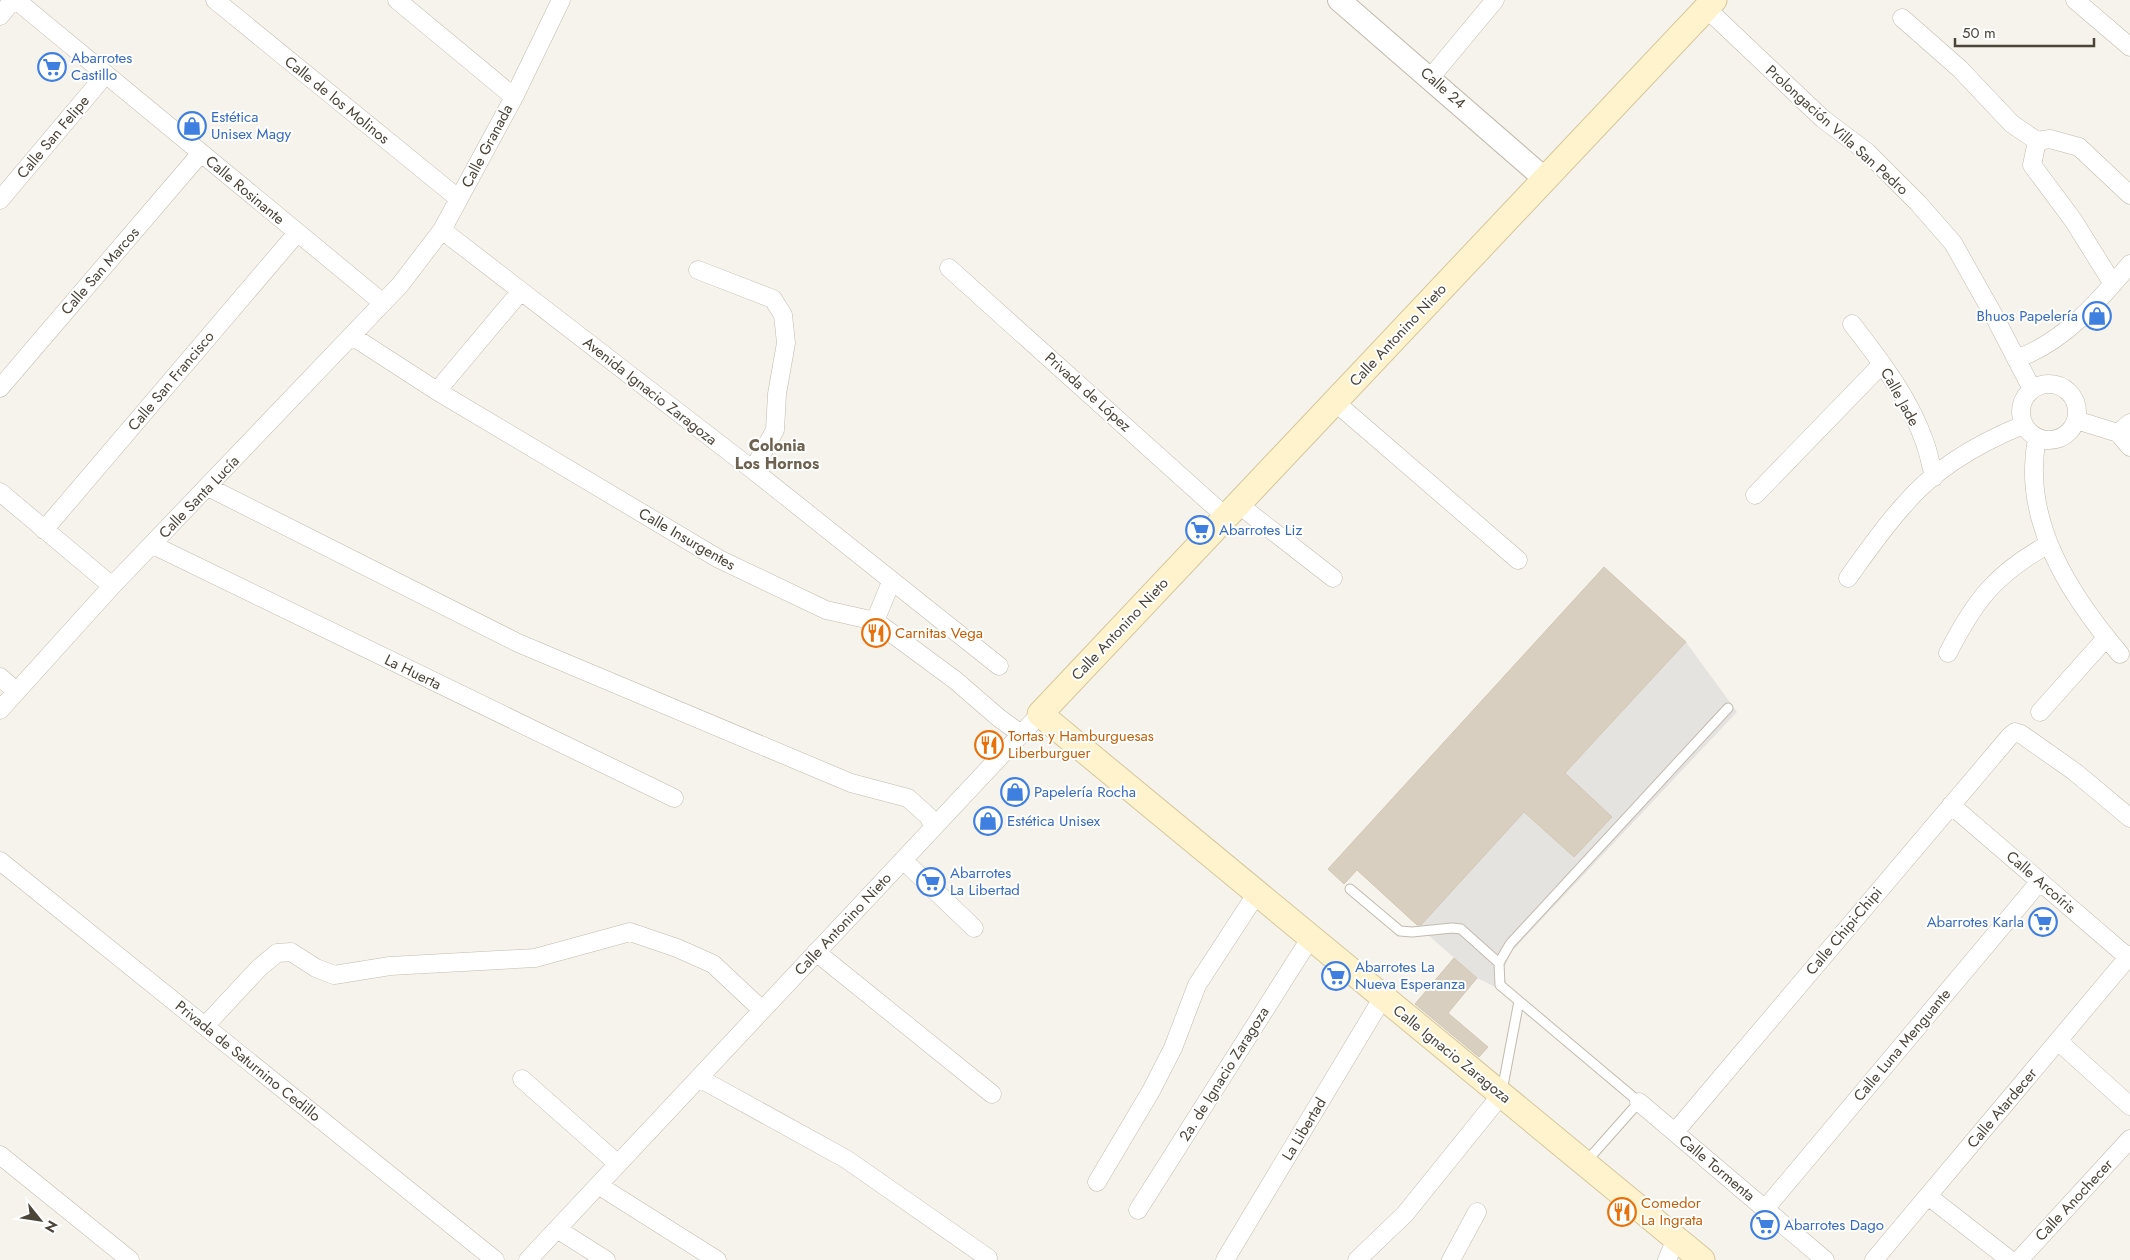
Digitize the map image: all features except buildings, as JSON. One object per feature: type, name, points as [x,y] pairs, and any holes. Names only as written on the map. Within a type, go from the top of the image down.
[{"type":"main road","name":"Calle Antonino Nieto","points":[[1040,714],[1710,4]]},
{"type":"main road","name":"Calle Ignacio Zaragoza","points":[[1040,714],[1584,1163],[1672,1250],[1702,1260]]},
{"type":"street","points":[[0,16],[15,0]]},
{"type":"street","name":"Calle Rosinante","points":[[15,0],[383,303]]},
{"type":"street","points":[[397,0],[514,98]]},
{"type":"street","name":"Calle Granada","points":[[400,284],[442,230],[514,98],[561,0]]},
{"type":"street","name":"Calle 24","points":[[1339,0],[1431,77],[1545,179]]},
{"type":"street","points":[[1431,77],[1495,0]]},
{"type":"street","points":[[2075,0],[2130,47]]},
{"type":"street","name":"Calle de los Molinos","points":[[219,1],[459,199]]},
{"type":"street","name":"Prolongación Villa San Pedro","points":[[1710,4],[1786,86],[1823,119],[1867,152],[1918,203],[1953,243],[2032,389]]},
{"type":"street","points":[[1902,18],[1960,70],[2012,124],[2037,141],[2050,139],[2079,147],[2130,195]]},
{"type":"street","name":"Calle San Felipe","points":[[0,200],[106,74]]},
{"type":"street","points":[[2037,141],[2032,166],[2069,214],[2113,284]]},
{"type":"street","name":"Calle San Marcos","points":[[0,388],[201,153]]},
{"type":"street","name":"Avenida Ignacio Zaragoza","points":[[442,230],[753,470],[998,666]]},
{"type":"street","name":"Calle San Francisco","points":[[44,530],[297,233]]},
{"type":"street","points":[[2016,359],[2038,350],[2063,333],[2084,315],[2130,264]]},
{"type":"street","name":"Privada de López","points":[[949,268],[1232,510],[1333,578]]},
{"type":"street","points":[[698,270],[774,299],[783,315],[786,343],[777,394],[775,430],[753,470]]},
{"type":"street","name":"Calle Santa Lucía","points":[[0,710],[112,586],[400,284]]},
{"type":"street","points":[[437,391],[521,291]]},
{"type":"street","name":"Calle Jade","points":[[1852,324],[1882,364],[1902,396],[1925,443],[1934,477]]},
{"type":"street","name":"Calle Insurgentes","points":[[352,336],[437,391],[719,560],[826,610],[875,621],[955,680],[1021,734]]},
{"type":"street","points":[[1755,495],[1882,364]]},
{"type":"street","points":[[2051,384],[2069,392],[2077,410],[2076,420],[2065,436],[2056,440],[2037,438],[2023,425],[2021,406],[2025,397],[2032,389],[2041,385],[2051,384]]},
{"type":"street","points":[[1335,402],[1518,560]]},
{"type":"street","points":[[2076,420],[2124,428],[2130,447]]},
{"type":"street","points":[[1848,578],[1904,504],[1934,477],[1975,447],[2023,425]]},
{"type":"street","points":[[2037,438],[2033,459],[2034,491],[2049,544],[2071,587],[2094,624],[2120,654]]},
{"type":"street","points":[[208,487],[518,643],[851,783],[908,798],[928,816],[934,827]]},
{"type":"street","points":[[0,492],[112,586]]},
{"type":"street","points":[[1948,653],[1975,604],[1990,586],[2028,555],[2049,544]]},
{"type":"street","name":"La Huerta","points":[[153,545],[674,798]]},
{"type":"street","points":[[875,621],[891,582]]},
{"type":"street","points":[[2040,712],[2106,638]]},
{"type":"street","points":[[0,677],[16,691]]},
{"type":"street","name":"Calle Antonino Nieto","points":[[528,1260],[1040,714]]},
{"type":"street","name":"Calle Chipi-Chipi","points":[[1674,1132],[2015,732],[2075,772],[2130,818]]},
{"type":"street","name":"Calle Arcoíris","points":[[1951,805],[2129,957]]},
{"type":"street","points":[[903,860],[974,928]]},
{"type":"street","name":"Privada de Saturnino Cedillo","points":[[0,861],[495,1260]]},
{"type":"street","name":"Calle Luna Menguante","points":[[1765,1209],[2040,881]]},
{"type":"street","points":[[1097,1182],[1164,1065],[1197,985],[1257,894]]},
{"type":"street","points":[[205,1026],[259,968],[277,953],[292,952],[316,968],[334,975],[390,966],[535,958],[630,932],[677,948],[713,964],[762,1010]]},
{"type":"street","name":"2a. de Ignacio Zaragoza","points":[[1138,1210],[1311,938]]},
{"type":"street","points":[[819,949],[904,1011]]},
{"type":"street","points":[[819,949],[992,1094]]},
{"type":"street","name":"Calle Atardecer","points":[[1874,1260],[2129,957]]},
{"type":"street","name":"La Libertad","points":[[1225,1260],[1383,998]]},
{"type":"street","points":[[2058,1041],[2130,1106]]},
{"type":"street","points":[[698,1078],[846,1159],[988,1258]]},
{"type":"street","points":[[522,1079],[618,1164]]},
{"type":"street","points":[[1357,1260],[1405,1214],[1501,1095]]},
{"type":"street","name":"Calle Tormenta","points":[[1635,1099],[1825,1260]]},
{"type":"street","name":"Calle Anochecer","points":[[2019,1260],[2130,1139]]},
{"type":"street","points":[[0,1155],[130,1260]]},
{"type":"street","points":[[598,1185],[717,1260]]},
{"type":"street","points":[[1928,1196],[2010,1260]]},
{"type":"street","points":[[1451,1260],[1477,1212]]},
{"type":"street","points":[[557,1229],[606,1260]]},
{"type":"lane","points":[[1584,1163],[1635,1099],[1500,985],[1499,964],[1510,944],[1728,708]]},
{"type":"lane","points":[[1350,889],[1400,931],[1461,929],[1499,964]]},
{"type":"lane","points":[[1501,1095],[1519,1001]]},
{"type":"shaded area","points":[[1686,642],[1737,712],[1512,951],[1503,970],[1509,994],[1477,978],[1419,927],[1524,812],[1574,857],[1611,817],[1565,773]]},
{"type":"place","name":"Abarrotes Castillo","points":[[52,67]]},
{"type":"place","name":"Estética Unisex Magy","points":[[192,126]]},
{"type":"place","name":"Bhuos Papelería","points":[[2097,316]]},
{"type":"place","name":"Abarrotes Liz","points":[[1200,530]]},
{"type":"place","name":"Carnitas Vega","points":[[876,633]]},
{"type":"place","name":"Tortas y Hamburguesas Liberburguer","points":[[989,745]]},
{"type":"place","name":"Papelería Rocha","points":[[1015,792]]},
{"type":"place","name":"Estética Unisex","points":[[988,821]]},
{"type":"place","name":"Abarrotes La Libertad","points":[[931,882]]},
{"type":"place","name":"Abarrotes Karla","points":[[2043,922]]},
{"type":"place","name":"Abarrotes La Nueva Esperanza","points":[[1336,976]]},
{"type":"place","name":"Comedor La Ingrata","points":[[1622,1212]]},
{"type":"place","name":"Abarrotes Dago","points":[[1765,1225]]},
{"type":"district","name":"Colonia Los Hornos","points":[[777,454]]}]
